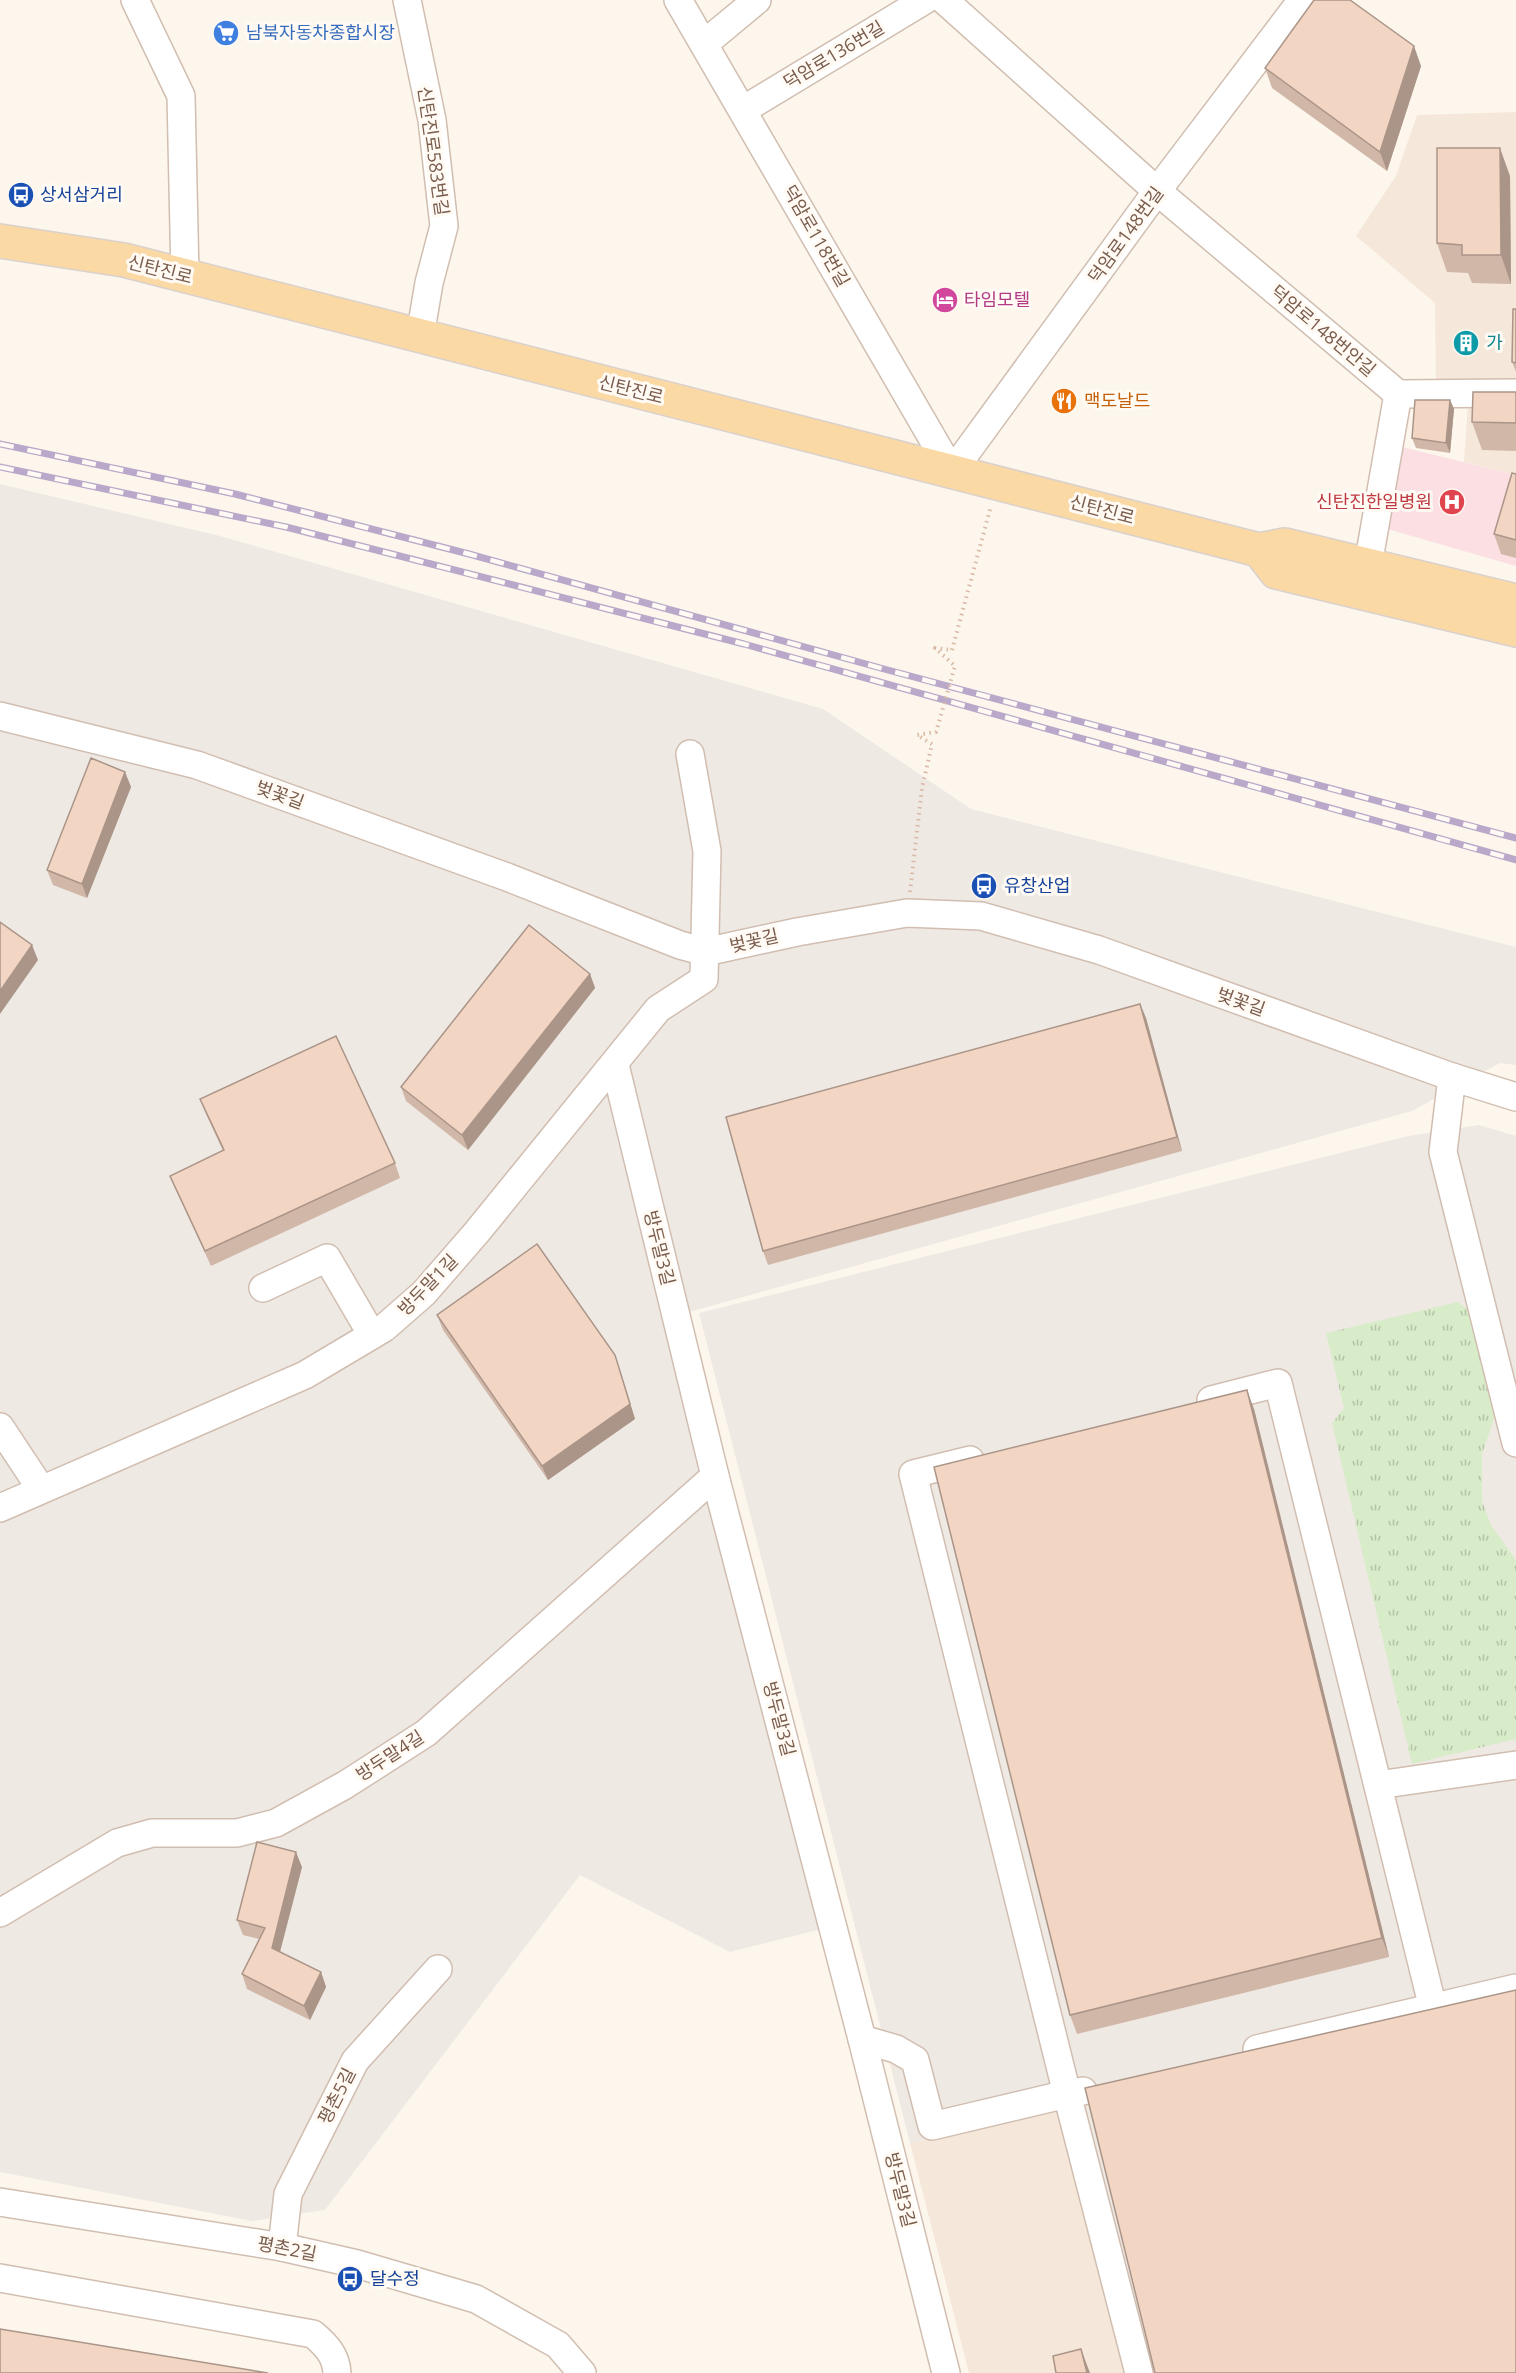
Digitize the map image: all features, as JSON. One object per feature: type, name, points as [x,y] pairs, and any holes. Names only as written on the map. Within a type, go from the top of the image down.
[{"type":"main road","name":"신탄진로","points":[[0,241],[124,260],[1259,550],[1285,545],[1516,601]]},
{"type":"main road","points":[[1259,550],[1276,572],[1516,630]]},
{"type":"street","points":[[135,0],[181,96],[185,276]]},
{"type":"street","name":"신탄진로583번길","points":[[407,0],[432,120],[444,226],[429,283],[420,336]]},
{"type":"street","name":"덕암로118번길","points":[[678,0],[952,472]]},
{"type":"street","points":[[704,44],[757,0]]},
{"type":"street","name":"덕암로136번길","points":[[743,110],[925,0]]},
{"type":"street","name":"덕암로148번안길","points":[[944,0],[1157,191],[1398,394]]},
{"type":"street","name":"덕암로148번길","points":[[952,472],[1157,191],[1302,0]]},
{"type":"street","points":[[1368,565],[1398,394],[1516,393]]},
{"type":"street","name":"벚꽃길","points":[[4,724],[197,765],[507,877],[680,945],[705,952],[797,932],[907,913],[981,916],[1099,950],[1452,1077],[1516,1097]]},
{"type":"street","points":[[690,754],[707,851],[705,952]]},
{"type":"street","name":"방두말1길","points":[[0,1508],[305,1375],[384,1328],[424,1293],[477,1232],[615,1065],[658,1009],[704,979],[705,952]]},
{"type":"street","name":"방두말3길","points":[[615,1065],[715,1476],[862,2039],[946,2373]]},
{"type":"street","points":[[1452,1077],[1443,1152],[1516,1443]]},
{"type":"street","points":[[263,1288],[327,1258],[372,1335]]},
{"type":"street","points":[[1187,1406],[1278,1383],[1433,2008]]},
{"type":"street","points":[[0,1427],[42,1489]]},
{"type":"street","points":[[993,1454],[913,1474],[1067,2094],[1139,2373]]},
{"type":"street","name":"방두말4길","points":[[0,1913],[117,1843],[152,1833],[237,1833],[276,1823],[345,1785],[426,1733],[715,1476]]},
{"type":"street","points":[[1378,1785],[1516,1765]]},
{"type":"street","name":"평촌5길","points":[[282,2247],[288,2194],[355,2061],[438,1970]]},
{"type":"street","points":[[1227,2056],[1516,1988]]},
{"type":"street","points":[[862,2039],[896,2049],[915,2060],[932,2126],[1102,2086]]},
{"type":"street","name":"평촌2길","points":[[0,2202],[282,2247],[357,2264],[476,2299],[558,2345],[582,2373]]},
{"type":"street","points":[[0,2278],[313,2334],[328,2347],[337,2364],[337,2373]]},
{"type":"path","points":[[907,913],[922,788],[932,744],[916,735],[936,732],[955,666],[935,648],[952,650],[997,483]]},
{"type":"shaded area","points":[[1516,112],[1516,384],[1436,386],[1435,303],[1356,236],[1396,176],[1417,115]]},
{"type":"shaded area","points":[[1468,403],[1516,404],[1516,475],[1464,462]]},
{"type":"shaded area","name":"신탄진한일병원","points":[[1398,446],[1516,475],[1516,566],[1384,528]]},
{"type":"shaded area","points":[[0,484],[220,536],[823,709],[971,809],[1516,947],[1516,1065],[1500,1063],[1412,1111],[689,1312],[842,1924],[730,1952],[580,1875],[325,2210],[252,2221],[0,2172]]},
{"type":"shaded area","points":[[1479,1125],[1516,1136],[1516,2373],[1124,2373],[1063,2109],[910,2143],[699,1313],[1408,1136]]},
{"type":"shaded area","points":[[1063,2109],[1124,2373],[969,2373],[910,2143]]},
{"type":"green space","points":[[1458,1302],[1477,1316],[1498,1407],[1482,1454],[1482,1501],[1491,1525],[1516,1560],[1516,1739],[1412,1764],[1332,1423],[1344,1408],[1326,1333]]},
{"type":"building","points":[[1314,0],[1350,0],[1414,46],[1380,152],[1265,68]]},
{"type":"building","points":[[1437,148],[1500,148],[1501,255],[1462,255],[1462,245],[1437,243]]},
{"type":"building","points":[[1513,309],[1516,309],[1516,363],[1512,362]]},
{"type":"building","points":[[1473,392],[1516,392],[1516,423],[1472,422]]},
{"type":"building","points":[[1415,400],[1450,400],[1446,443],[1412,438]]},
{"type":"building","points":[[1512,473],[1516,474],[1516,540],[1494,534]]},
{"type":"building","points":[[91,758],[125,772],[82,884],[47,870]]},
{"type":"building","points":[[0,922],[32,945],[0,991]]},
{"type":"building","points":[[529,925],[590,974],[462,1135],[401,1087]]},
{"type":"building","points":[[1140,1004],[1177,1137],[763,1251],[726,1117]]},
{"type":"building","points":[[336,1036],[395,1163],[205,1251],[170,1176],[224,1150],[200,1099]]},
{"type":"building","points":[[537,1244],[615,1355],[630,1404],[542,1466],[437,1315]]},
{"type":"building","points":[[1247,1390],[1382,1938],[1070,2015],[934,1467]]},
{"type":"building","points":[[257,1842],[296,1852],[272,1948],[321,1972],[304,2006],[242,1974],[265,1928],[237,1920]]},
{"type":"building","points":[[1516,1990],[1516,2373],[1155,2373],[1085,2088]]},
{"type":"building","points":[[0,2329],[268,2373],[0,2373]]},
{"type":"building","points":[[1081,2349],[1087,2373],[1056,2373],[1053,2356]]},
{"type":"railway","points":[[0,444],[235,494],[469,554],[884,669],[1516,838]]},
{"type":"railway","points":[[0,467],[286,527],[744,644],[1516,860]]},
{"type":"place","name":"남북자동차종합시장","points":[[226,33]]},
{"type":"place","name":"상서삼거리","points":[[21,195]]},
{"type":"place","name":"타임모텔","points":[[945,300]]},
{"type":"place","name":"가","points":[[1466,343]]},
{"type":"place","name":"맥도날드","points":[[1064,401]]},
{"type":"place","name":"신탄진한일병원","points":[[1452,502]]},
{"type":"place","name":"유창산업","points":[[984,886]]},
{"type":"place","name":"달수정","points":[[350,2279]]}]
